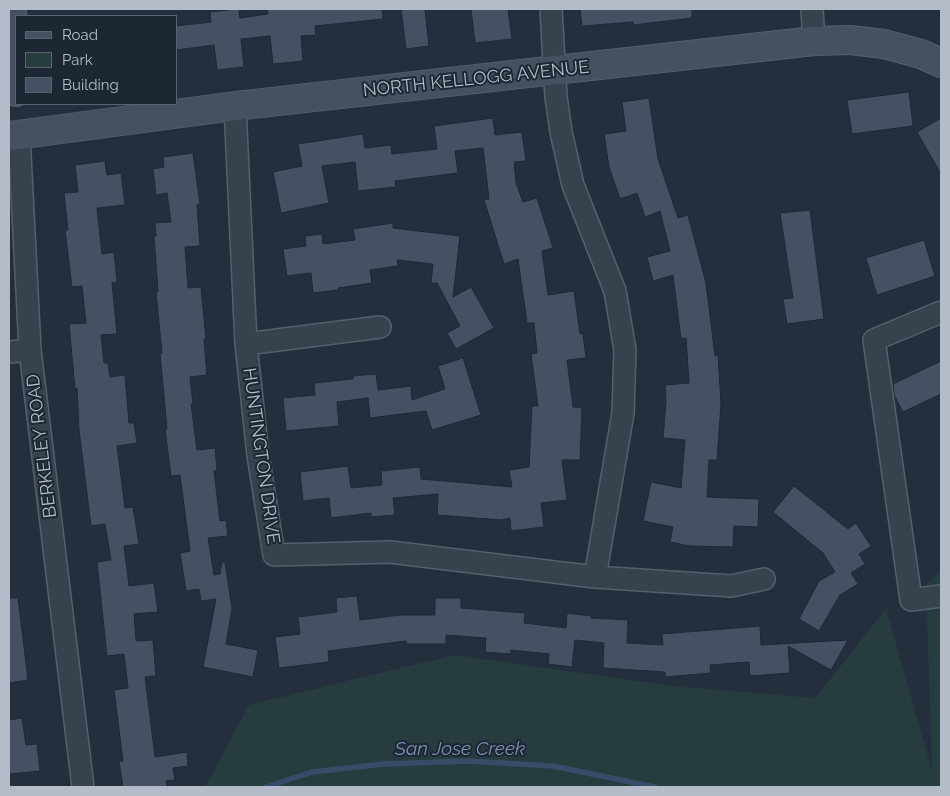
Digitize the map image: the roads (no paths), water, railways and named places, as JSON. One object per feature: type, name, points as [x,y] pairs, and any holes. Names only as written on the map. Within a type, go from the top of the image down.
[{"type":"street","points":[[12,9],[15,71]]},
{"type":"street","points":[[551,9],[556,96],[561,132],[573,185],[615,291],[624,350],[623,414],[595,577]]},
{"type":"street","points":[[812,9],[814,40]]},
{"type":"street","name":"NORTH KELLOGG AVENUE","points":[[14,135],[235,106],[814,40],[850,40],[884,44],[921,54],[941,63]]},
{"type":"street","name":"BERKELEY ROAD","points":[[17,105],[14,135],[30,350],[83,787]]},
{"type":"street","name":"HUNTINGTON DRIVE","points":[[235,106],[246,344],[258,455],[274,555],[390,552],[595,577],[731,586],[764,580]]},
{"type":"street","points":[[941,312],[874,340],[911,600],[941,596]]},
{"type":"street","points":[[246,344],[380,326]]},
{"type":"street","points":[[9,352],[30,350]]},
{"type":"waterway","name":"San Jose Creek","points":[[266,787],[312,772],[384,764],[468,761],[553,766],[655,787]]}]
